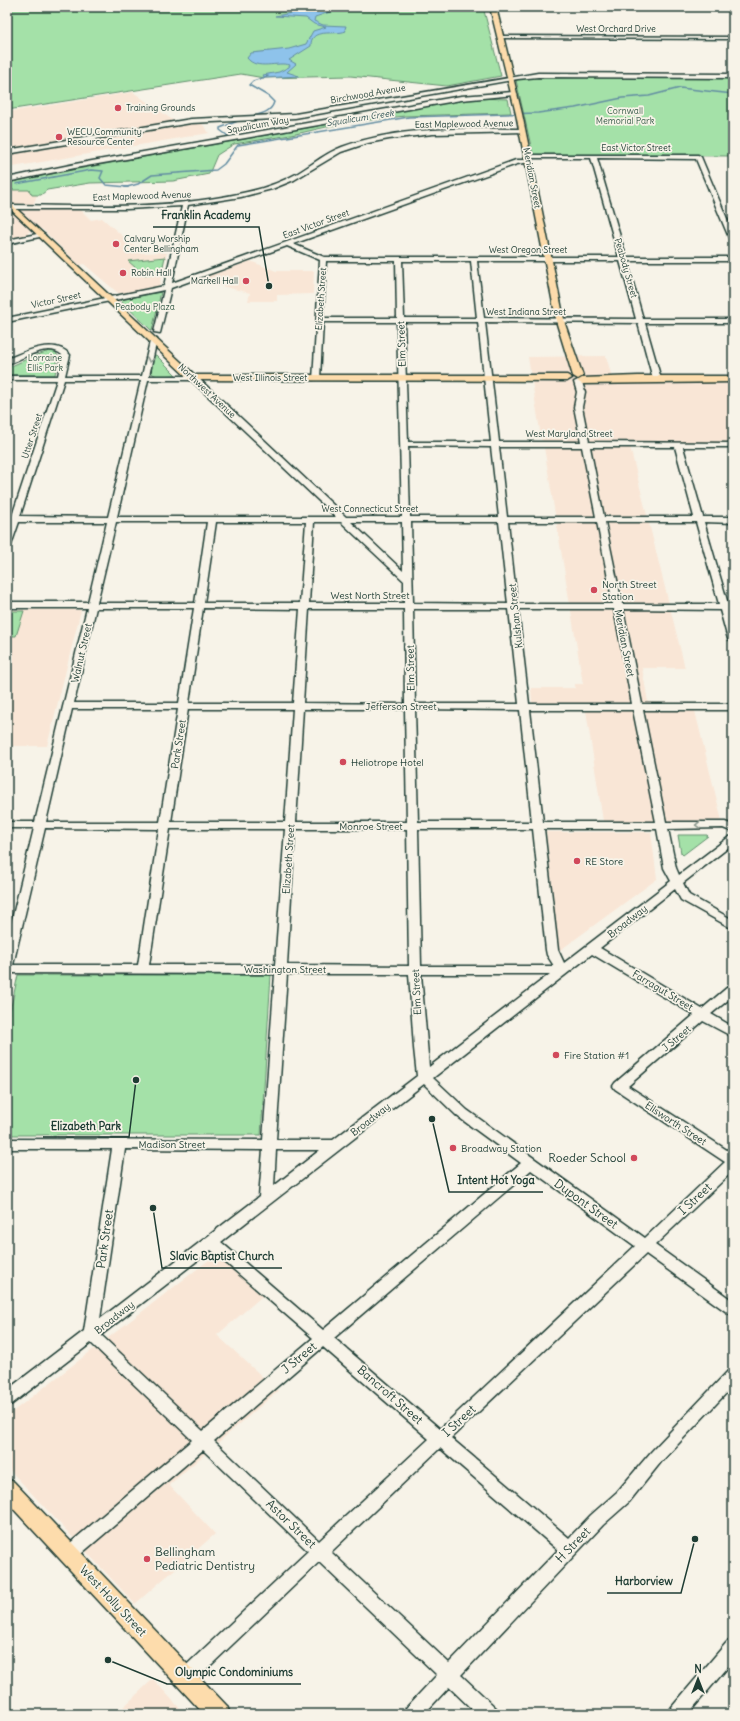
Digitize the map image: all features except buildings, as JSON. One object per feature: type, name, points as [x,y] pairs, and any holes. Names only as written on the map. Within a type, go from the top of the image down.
[{"type":"main road","name":"Meridian Street","points":[[493,7],[522,131],[560,321],[569,349],[574,379]]},
{"type":"main road","name":"Northwest Avenue","points":[[9,204],[193,378]]},
{"type":"main road","name":"West Illinois Street","points":[[193,378],[733,379]]},
{"type":"main road","name":"West Holly Street","points":[[7,1488],[219,1714]]},
{"type":"street","name":"West Orchard Drive","points":[[500,37],[733,38]]},
{"type":"street","name":"Birchwood Avenue","points":[[7,152],[191,121],[295,116],[509,78],[538,75],[733,76]]},
{"type":"street","name":"Squalicum Way","points":[[7,180],[83,164],[461,98],[513,94]]},
{"type":"street","name":"East Maplewood Avenue","points":[[9,204],[138,207],[185,204],[238,196],[275,186],[298,175],[336,152],[367,141],[433,132],[522,131]]},
{"type":"street","name":"East Victor Street","points":[[109,298],[168,287],[528,159],[594,156],[698,157],[733,240]]},
{"type":"street","name":"Peabody Street","points":[[594,156],[657,379]]},
{"type":"street","points":[[158,332],[185,204]]},
{"type":"street","points":[[7,242],[42,235]]},
{"type":"street","name":"Elizabeth Street","points":[[287,244],[323,258],[316,378]]},
{"type":"street","name":"West Oregon Street","points":[[323,258],[733,259]]},
{"type":"street","name":"Elm Street","points":[[399,259],[409,606],[415,970],[420,1054],[424,1077]]},
{"type":"street","name":"Kulshan Street","points":[[474,259],[553,955],[563,970]]},
{"type":"street","name":"Victor Street","points":[[7,320],[109,298]]},
{"type":"street","name":"West Indiana Street","points":[[320,320],[733,321]]},
{"type":"street","name":"Walnut Street","points":[[7,965],[154,341]]},
{"type":"street","name":"Utter Street","points":[[7,362],[36,351],[59,350],[64,352],[66,355],[61,378],[11,519],[7,545]]},
{"type":"street","name":"West Illinois Street","points":[[7,378],[193,378]]},
{"type":"street","name":"Northwest Avenue","points":[[193,378],[408,580]]},
{"type":"street","name":"Meridian Street","points":[[574,379],[580,404],[578,407],[585,444],[670,868],[685,897],[733,925]]},
{"type":"street","name":"West Maryland Street","points":[[404,444],[733,445]]},
{"type":"street","points":[[678,445],[699,520],[728,606],[733,640]]},
{"type":"street","name":"West Connecticut Street","points":[[11,519],[733,520]]},
{"type":"street","name":"Park Street","points":[[144,969],[212,519]]},
{"type":"street","name":"Elizabeth Street","points":[[266,1199],[310,519]]},
{"type":"street","name":"West North Street","points":[[7,605],[728,606]]},
{"type":"street","name":"Jefferson Street","points":[[68,706],[733,707]]},
{"type":"street","name":"Monroe Street","points":[[7,825],[724,825],[733,829]]},
{"type":"street","name":"Broadway","points":[[7,1399],[733,839]]},
{"type":"street","name":"Farragut Street","points":[[592,948],[733,1033]]},
{"type":"street","name":"Washington Street","points":[[7,969],[563,970]]},
{"type":"street","name":"J Street","points":[[619,1086],[733,989]]},
{"type":"street","name":"Dupont Street","points":[[424,1077],[462,1113],[733,1309]]},
{"type":"street","name":"Ellsworth Street","points":[[619,1086],[733,1162]]},
{"type":"street","name":"Madison Street","points":[[7,1144],[337,1145]]},
{"type":"street","name":"Park Street","points":[[91,1334],[119,1144]]},
{"type":"street","name":"I Street","points":[[185,1678],[733,1162]]},
{"type":"street","name":"J Street","points":[[69,1554],[530,1163]]},
{"type":"street","name":"Bancroft Street","points":[[211,1242],[569,1549]]},
{"type":"street","name":"Astor Street","points":[[91,1334],[490,1714]]},
{"type":"street","name":"H Street","points":[[412,1714],[597,1520],[623,1497],[656,1457],[733,1376]]},
{"type":"street","points":[[677,1714],[733,1648]]},
{"type":"shaded area","points":[[133,92],[174,121],[7,150],[7,112]]},
{"type":"shaded area","points":[[201,122],[209,133],[7,168],[7,155]]},
{"type":"shaded area","points":[[7,189],[29,190],[31,195],[37,195],[32,208],[80,209],[91,220],[102,218],[142,253],[167,252],[159,286],[126,293],[118,293],[84,264],[79,265],[42,229],[28,232],[29,235],[7,239]]},
{"type":"shaded area","points":[[250,261],[276,271],[314,271],[313,294],[277,295],[277,301],[248,301],[250,293],[197,280]]},
{"type":"shaded area","points":[[606,356],[613,381],[733,382],[733,443],[542,443],[528,357]]},
{"type":"shaded area","points":[[544,447],[630,447],[685,668],[642,668],[648,702],[693,703],[722,821],[603,821],[585,704],[532,703],[531,688],[575,688],[575,684],[583,684]]},
{"type":"shaded area","points":[[7,610],[81,610],[47,746],[7,746]]},
{"type":"shaded area","points":[[546,832],[651,832],[657,879],[559,951]]},
{"type":"shaded area","points":[[227,1246],[274,1286],[217,1335],[278,1391],[169,1485],[215,1534],[135,1604],[7,1467],[7,1416]]},
{"type":"shaded area","points":[[153,1679],[185,1714],[116,1714]]},
{"type":"green space","points":[[7,7],[483,7],[501,76],[447,86],[350,76],[264,78],[241,74],[7,110]]},
{"type":"green space","name":"Cornwall Memorial Park","points":[[536,76],[733,77],[733,156],[533,155],[516,80]]},
{"type":"green space","points":[[474,98],[508,99],[511,113],[405,116],[344,123],[291,135],[234,144],[217,155],[209,174],[173,181],[90,183],[47,190],[41,195],[32,195],[29,190],[7,190],[7,183],[77,169]]},
{"type":"green space","points":[[165,257],[163,266],[159,268],[162,272],[145,276],[128,261]]},
{"type":"green space","name":"Peabody Plaza","points":[[161,292],[152,331],[120,300]]},
{"type":"green space","name":"Lorraine Ellis Park","points":[[49,351],[56,352],[58,357],[55,375],[7,375],[7,368]]},
{"type":"green space","points":[[156,355],[176,375],[157,376],[151,373],[154,356]]},
{"type":"green space","points":[[7,611],[24,611],[16,636],[7,636]]},
{"type":"green space","points":[[678,835],[708,836],[683,855],[681,853]]},
{"type":"green space","points":[[18,975],[271,975],[261,1135],[7,1135],[7,1025]]},
{"type":"water","points":[[332,7],[336,10],[315,17],[314,21],[323,25],[346,26],[346,31],[324,33],[314,36],[311,46],[289,60],[296,64],[287,72],[299,76],[265,78],[263,75],[279,72],[290,65],[262,65],[251,62],[247,58],[251,53],[289,49],[306,44],[313,31],[326,27],[314,24],[306,18],[275,16]]},
{"type":"waterway","points":[[250,117],[268,111],[273,106],[274,102],[268,96],[249,85],[253,81],[268,76]]},
{"type":"waterway","name":"Squalicum Creek","points":[[127,187],[138,184],[152,175],[216,170],[224,164],[238,145],[409,117],[538,113],[575,108],[622,98],[649,96],[680,88],[733,94]]},
{"type":"waterway","points":[[228,136],[220,130],[220,128],[238,121]]},
{"type":"waterway","name":"Squalicum Creek","points":[[16,184],[91,170],[103,171],[100,178],[106,185],[127,187]]},
{"type":"railway","points":[[7,1711],[11,1714]]},
{"type":"place","name":"Training Grounds","points":[[118,108]]},
{"type":"place","name":"WECU Community Resource Center","points":[[59,137]]},
{"type":"place","name":"Calvary Worship Center Bellingham","points":[[116,244]]},
{"type":"place","name":"Robin Hall","points":[[123,273]]},
{"type":"place","name":"Markell Hall","points":[[246,281]]},
{"type":"place","name":"Franklin Academy","points":[[269,286]]},
{"type":"place","name":"North Street Station","points":[[594,590]]},
{"type":"place","name":"Heliotrope Hotel","points":[[343,762]]},
{"type":"place","name":"RE Store","points":[[577,861]]},
{"type":"place","name":"Fire Station #1","points":[[556,1055]]},
{"type":"place","name":"Elizabeth Park","points":[[136,1080]]},
{"type":"place","name":"Intent Hot Yoga","points":[[432,1119]]},
{"type":"place","name":"Broadway Station","points":[[453,1148]]},
{"type":"place","name":"Roeder School","points":[[634,1158]]},
{"type":"place","name":"Slavic Baptist Church","points":[[153,1208]]},
{"type":"place","name":"Harborview","points":[[695,1539]]},
{"type":"place","name":"Bellingham Pediatric Dentistry","points":[[147,1559]]},
{"type":"place","name":"Olympic Condominiums","points":[[108,1660]]}]
